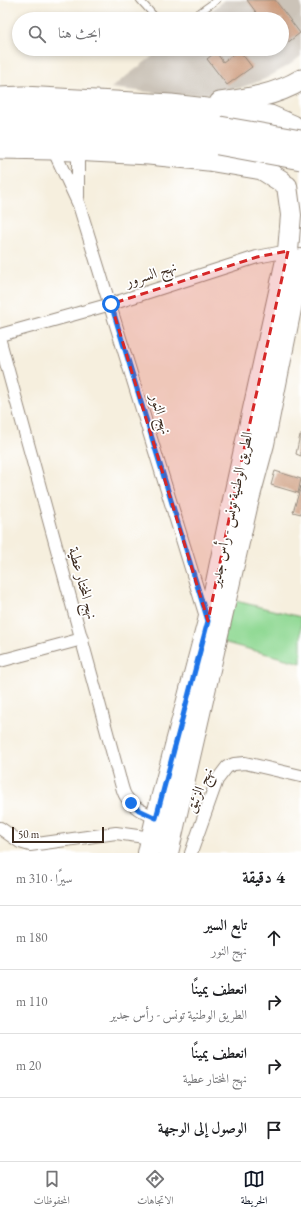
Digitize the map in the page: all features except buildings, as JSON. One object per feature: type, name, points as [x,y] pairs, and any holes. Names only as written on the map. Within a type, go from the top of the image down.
[{"type":"highway","points":[[171,106],[244,100],[269,94],[291,86],[301,80]]},
{"type":"highway","points":[[0,98],[23,97],[171,106],[270,116],[299,127]]},
{"type":"highway","points":[[0,115],[148,121],[220,127],[299,127]]},
{"type":"highway","points":[[0,131],[145,136],[218,144],[301,159]]},
{"type":"highway","points":[[0,148],[149,154],[229,163],[262,169],[290,187]]},
{"type":"main road","name":"الطريق الوطنية تونس - رأس جدير","points":[[150,846],[156,818],[214,624],[264,444],[295,255],[290,187],[276,172],[274,150],[284,132],[299,127]]},
{"type":"main road","name":"الطريق الوطنية تونس - رأس جدير","points":[[170,847],[214,624]]},
{"type":"street","name":"نهج النور","points":[[53,149],[79,205],[214,624]]},
{"type":"street","name":"نهج النور","points":[[78,150],[79,205]]},
{"type":"street","name":"نهج السرور","points":[[0,334],[111,304],[257,257],[295,255]]},
{"type":"street","name":"نهج المختار عطية","points":[[0,341],[120,780],[126,798],[139,810],[156,818]]},
{"type":"street","points":[[0,661],[82,640]]},
{"type":"street","name":"نهج الزئبق","points":[[192,850],[217,780],[226,767],[234,764],[245,763],[301,776]]},
{"type":"street","points":[[0,828],[20,842],[30,845],[116,833],[150,846]]},
{"type":"street","points":[[170,847],[192,850]]},
{"type":"lane","points":[[140,0],[151,12]]},
{"type":"lane","points":[[200,12],[217,0]]},
{"type":"highlighted area","points":[[288,251],[234,495],[208,621],[111,304],[257,257]]},
{"type":"shaded area","points":[[225,0],[301,0],[301,56],[291,64],[265,79],[240,88],[206,94],[176,95],[111,88],[153,56],[289,56],[289,12],[210,12]]},
{"type":"green space","points":[[232,600],[301,617],[301,663],[222,642]]},
{"type":"route","points":[[111,304],[208,621],[156,818],[139,810],[131,803]]}]
